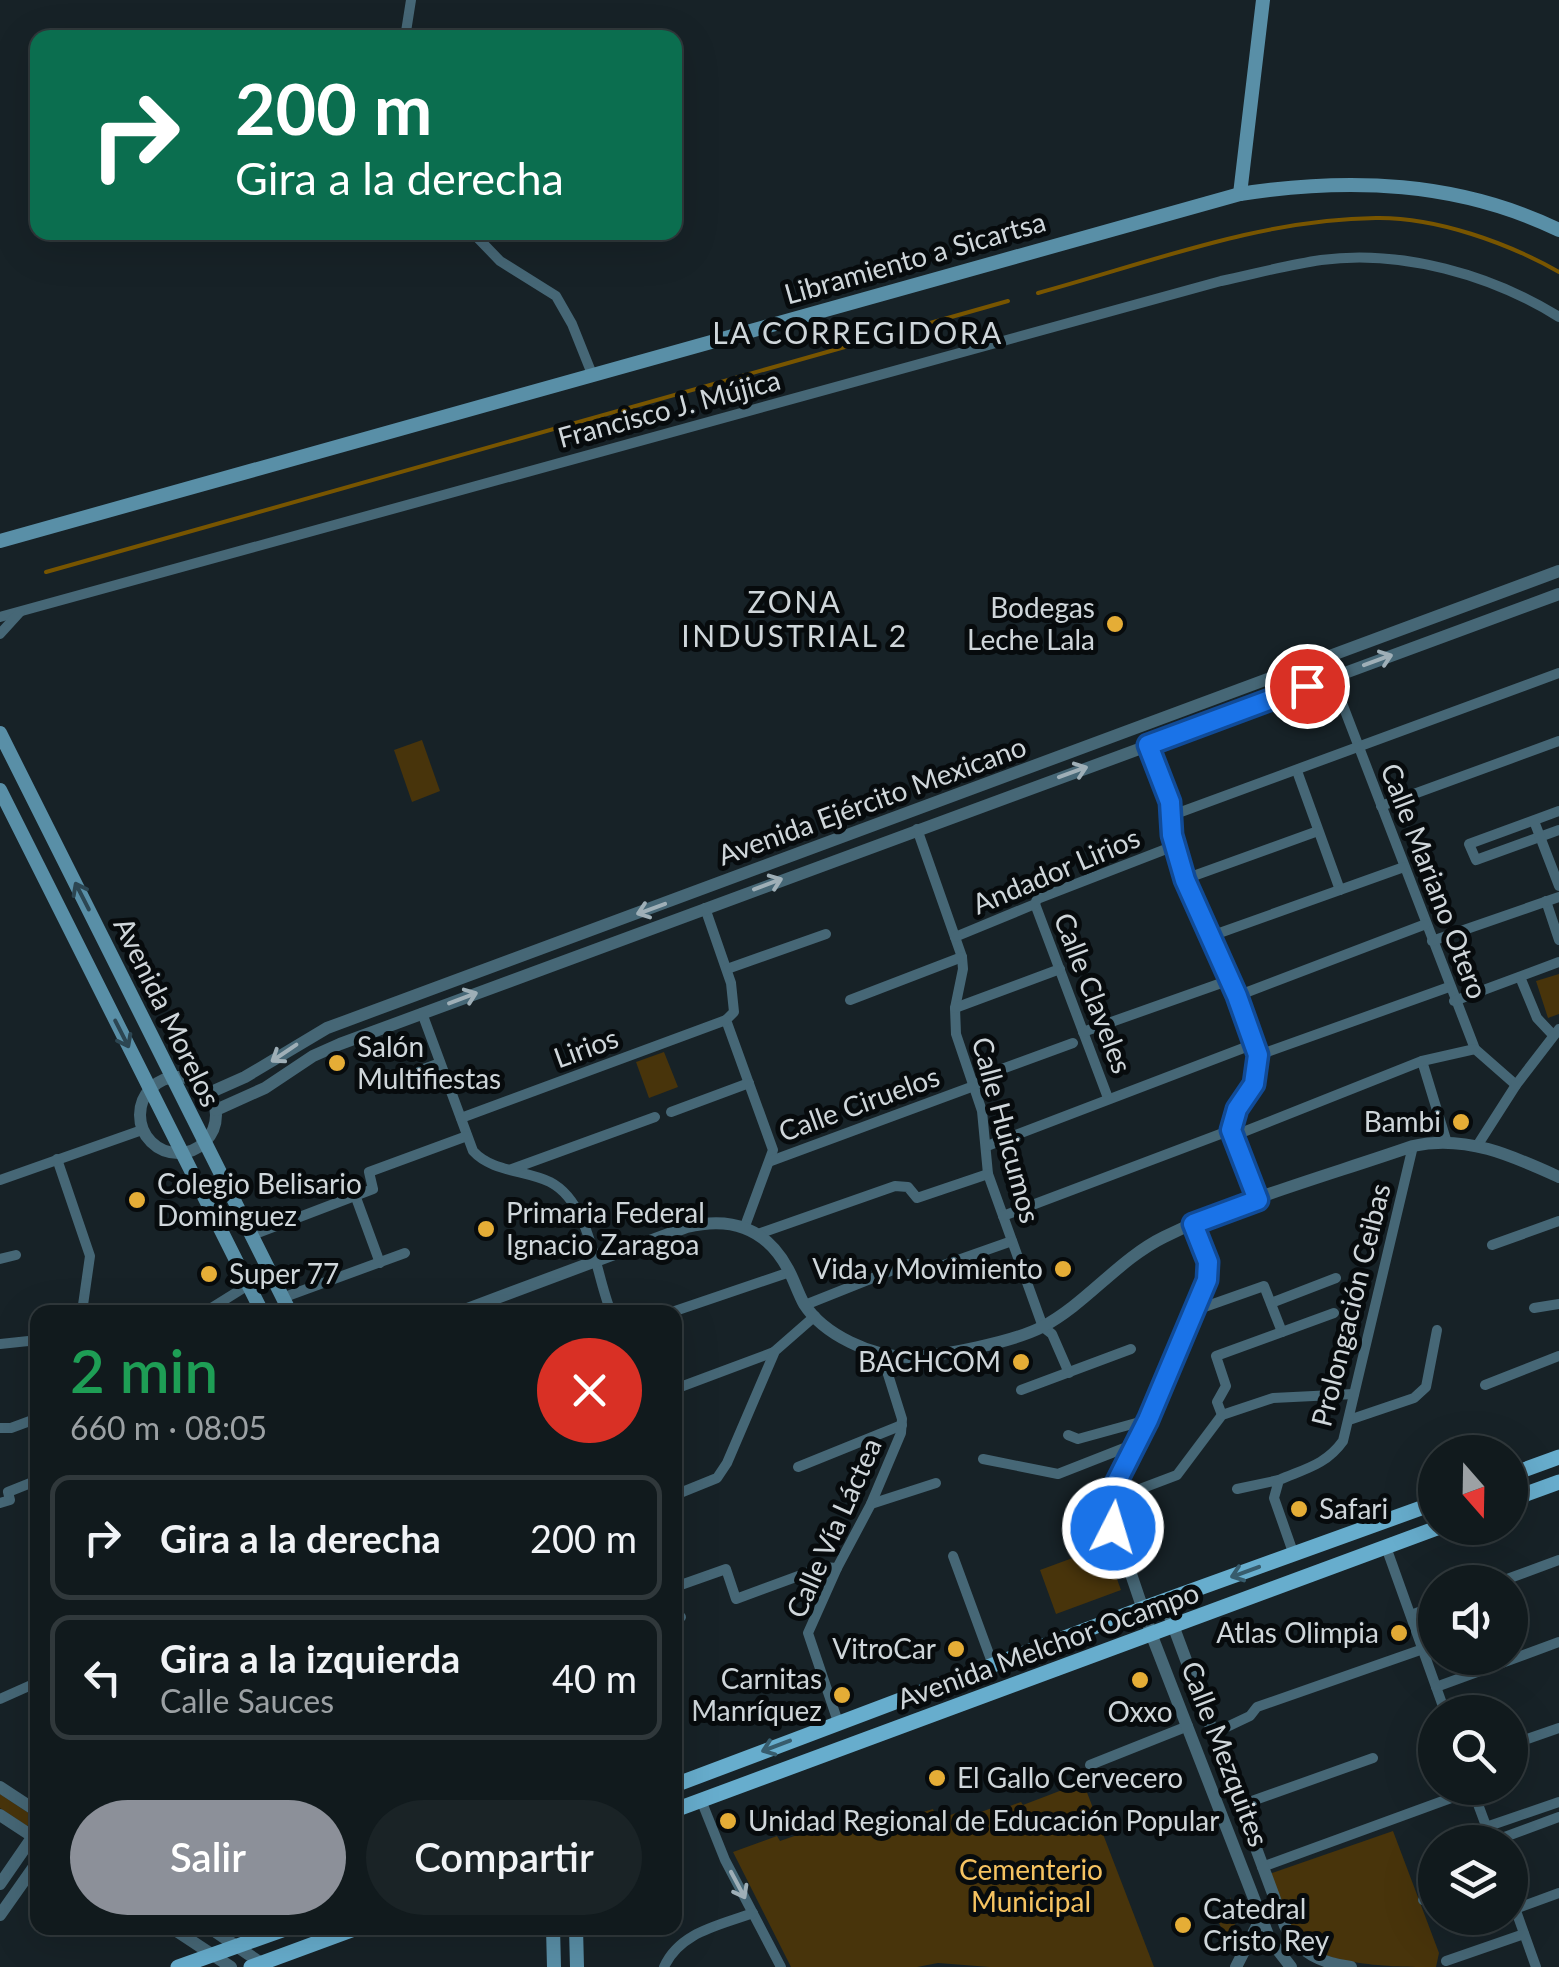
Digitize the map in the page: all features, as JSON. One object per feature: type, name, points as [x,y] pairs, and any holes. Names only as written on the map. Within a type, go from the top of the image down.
[{"type":"main road","points":[[1240,194],[1262,0]]},
{"type":"main road","name":"Libramiento a Sicartsa","points":[[0,541],[1240,194],[1330,184],[1417,187],[1495,204],[1559,230]]},
{"type":"main road","name":"Avenida Morelos","points":[[0,733],[286,1305]]},
{"type":"main road","name":"Avenida Morelos","points":[[0,790],[258,1305]]},
{"type":"main road","points":[[13,818],[37,806]]},
{"type":"main road","points":[[1528,1468],[1559,1457]]},
{"type":"main road","points":[[1528,1493],[1559,1482]]},
{"type":"main road","name":"Avenida Melchor Ocampo","points":[[682,1782],[1418,1509]]},
{"type":"main road","name":"Avenida Melchor Ocampo","points":[[682,1807],[1418,1535]]},
{"type":"main road","points":[[1052,1643],[1062,1669]]},
{"type":"main road","points":[[735,1761],[743,1785]]},
{"type":"main road","points":[[178,1967],[268,1935]]},
{"type":"main road","points":[[256,1965],[338,1935]]},
{"type":"main road","points":[[553,1935],[554,1967]]},
{"type":"main road","points":[[576,1935],[577,1967]]},
{"type":"street","points":[[406,30],[412,0]]},
{"type":"street","points":[[480,240],[500,261],[556,296],[592,374]]},
{"type":"street","name":"Francisco J. Mújica","points":[[0,616],[1204,286],[1323,260],[1401,260],[1474,276],[1535,302],[1559,317]]},
{"type":"street","name":"Avenida Ejército Mexicano","points":[[209,1093],[245,1077],[317,1033],[356,1017],[799,856],[1559,571]]},
{"type":"street","points":[[1556,595],[1559,611]]},
{"type":"street","name":"Avenida Ejército Mexicano","points":[[216,1110],[264,1088],[326,1050],[362,1036],[1556,595]]},
{"type":"street","points":[[1484,599],[1491,618]]},
{"type":"street","points":[[0,634],[21,611]]},
{"type":"street","points":[[1170,816],[1559,673]]},
{"type":"street","name":"Calle Mariano Otero","points":[[1332,677],[1475,1049],[1516,1086]]},
{"type":"street","points":[[1249,687],[1257,705]]},
{"type":"street","points":[[1381,806],[1559,741]]},
{"type":"street","points":[[1148,745],[1170,802],[1174,846],[1185,880],[1237,996],[1256,1050],[1254,1084],[1237,1109],[1232,1133],[1258,1200]]},
{"type":"street","points":[[1296,771],[1340,890]]},
{"type":"street","points":[[1015,774],[1022,791]]},
{"type":"street","points":[[1559,811],[1469,844],[1476,860],[1559,830]]},
{"type":"street","points":[[1534,821],[1559,886]]},
{"type":"street","name":"Calle Huicumos","points":[[917,829],[962,957],[964,969],[955,1008],[956,1034],[974,1086],[987,1146],[988,1174],[1043,1327],[1052,1334],[1068,1373]]},
{"type":"street","points":[[1185,880],[1318,831]]},
{"type":"street","name":"Andador Lirios","points":[[955,937],[1035,904],[1037,899],[1174,846]]},
{"type":"street","points":[[799,856],[804,870]]},
{"type":"street","points":[[1211,936],[1404,868]]},
{"type":"street","points":[[1432,941],[1559,896]]},
{"type":"street","points":[[1546,901],[1559,940]]},
{"type":"street","name":"Calle Claveles","points":[[1035,904],[1108,1098]]},
{"type":"street","points":[[705,908],[726,970],[734,1012],[726,1020],[772,1144],[771,1160],[744,1226]]},
{"type":"street","points":[[1237,996],[1426,924]]},
{"type":"street","points":[[726,970],[826,934]]},
{"type":"street","points":[[554,944],[560,961]]},
{"type":"street","points":[[850,1000],[962,957]]},
{"type":"street","points":[[1454,1000],[1559,962]]},
{"type":"street","points":[[955,1008],[1060,969]]},
{"type":"street","points":[[1477,1146],[1556,1032],[1538,1018],[1520,976]]},
{"type":"street","points":[[1083,1032],[1230,980]]},
{"type":"street","points":[[987,1146],[1108,1098],[1449,987]]},
{"type":"street","points":[[422,1013],[473,1151],[481,1160],[551,1183],[567,1194],[581,1220],[609,1305]]},
{"type":"street","points":[[356,1017],[362,1036]]},
{"type":"street","name":"Lirios","points":[[460,1118],[726,1020]]},
{"type":"street","points":[[317,1033],[326,1050]]},
{"type":"street","name":"Calle Ciruelos","points":[[771,1160],[974,1086],[991,1072],[1073,1043]]},
{"type":"street","points":[[1003,1216],[1422,1061],[1475,1049]]},
{"type":"street","points":[[1422,1061],[1448,1143]]},
{"type":"street","points":[[380,1086],[440,1063]]},
{"type":"street","points":[[172,1077],[193,1080],[209,1093],[216,1110],[215,1125],[203,1144],[184,1153],[159,1148],[142,1130],[140,1109],[149,1090],[172,1077]]},
{"type":"street","points":[[671,1112],[749,1083]]},
{"type":"street","points":[[512,1169],[655,1117]]},
{"type":"street","points":[[0,1180],[142,1130]]},
{"type":"street","points":[[250,1236],[372,1188],[369,1172],[468,1136]]},
{"type":"street","points":[[478,1305],[703,1223],[723,1222],[744,1226],[772,1244],[805,1304],[836,1334],[880,1352],[909,1357],[1000,1342],[1043,1327],[1160,1239],[1414,1146],[1477,1146],[1505,1153],[1559,1177]]},
{"type":"street","name":"Prolongación Ceibas","points":[[1238,1489],[1316,1466],[1333,1455],[1342,1441],[1414,1146]]},
{"type":"street","points":[[57,1159],[90,1256],[83,1305]]},
{"type":"street","points":[[758,1234],[895,1186],[908,1188],[918,1198],[988,1174]]},
{"type":"street","points":[[355,1195],[380,1262]]},
{"type":"street","points":[[1492,1245],[1559,1221]]},
{"type":"street","points":[[1110,1500],[1207,1280],[1208,1262],[1193,1224]]},
{"type":"street","points":[[805,1304],[908,1264],[924,1272],[1012,1241]]},
{"type":"street","points":[[288,1305],[406,1253]]},
{"type":"street","points":[[0,1260],[16,1256]]},
{"type":"street","points":[[215,1305],[269,1272]]},
{"type":"street","points":[[682,1309],[790,1272]]},
{"type":"street","points":[[1271,1303],[1336,1278]]},
{"type":"street","points":[[1196,1310],[1264,1286],[1282,1332]]},
{"type":"street","points":[[1534,1308],[1559,1304]]},
{"type":"street","points":[[1222,1415],[1218,1402],[1226,1386],[1216,1356],[1334,1313]]},
{"type":"street","points":[[682,1387],[776,1351],[815,1316]]},
{"type":"street","points":[[1349,1420],[1414,1398],[1426,1387],[1437,1330]]},
{"type":"street","points":[[0,1344],[30,1341]]},
{"type":"street","points":[[1021,1390],[1132,1349]]},
{"type":"street","points":[[682,1492],[717,1478],[776,1351]]},
{"type":"street","name":"Calle Vía Láctea","points":[[838,1722],[808,1633],[898,1444],[902,1425],[880,1352]]},
{"type":"street","points":[[1485,1386],[1559,1356]]},
{"type":"street","points":[[1110,1500],[1177,1475],[1222,1415],[1274,1398],[1354,1394]]},
{"type":"street","points":[[1068,1434],[1078,1440],[1148,1420]]},
{"type":"street","points":[[0,1428],[30,1421]]},
{"type":"street","points":[[798,1468],[902,1425]]},
{"type":"street","points":[[983,1459],[1058,1474],[1132,1445]]},
{"type":"street","points":[[1279,1480],[1274,1498],[1294,1555]]},
{"type":"street","points":[[0,1504],[10,1500],[8,1492],[30,1483]]},
{"type":"street","points":[[871,1504],[936,1483]]},
{"type":"street","name":"Calle Mezquites","points":[[1110,1500],[1113,1528],[1152,1636],[1270,1940],[1291,1967]]},
{"type":"street","points":[[1386,1547],[1418,1635]]},
{"type":"street","points":[[952,1556],[994,1664]]},
{"type":"street","points":[[1528,1571],[1559,1560]]},
{"type":"street","points":[[682,1585],[726,1569],[736,1600],[822,1567],[836,1568]]},
{"type":"street","name":"Calle Mezquites","points":[[1164,1601],[1238,1806],[1291,1938],[1322,1961],[1350,1967]]},
{"type":"street","points":[[1411,1615],[1418,1612]]},
{"type":"street","points":[[1436,1688],[1559,1642]]},
{"type":"street","points":[[1212,1734],[1250,1716],[1257,1706],[1418,1651]]},
{"type":"street","points":[[1432,1675],[1439,1695]]},
{"type":"street","points":[[0,1699],[30,1686]]},
{"type":"street","points":[[1090,1765],[1188,1726]]},
{"type":"street","points":[[1528,1739],[1559,1728]]},
{"type":"street","points":[[1238,1806],[1373,1758]]},
{"type":"street","points":[[0,1787],[30,1807]]},
{"type":"street","points":[[701,1800],[725,1860],[781,1967]]},
{"type":"street","points":[[1492,1825],[1559,1802]]},
{"type":"street","points":[[1262,1867],[1430,1805]]},
{"type":"street","points":[[0,1815],[30,1832]]},
{"type":"street","points":[[1528,1829],[1559,1818]]},
{"type":"street","points":[[0,1884],[30,1843]]},
{"type":"street","points":[[0,1915],[30,1872]]},
{"type":"street","points":[[1528,1904],[1559,1893]]},
{"type":"street","points":[[1236,1967],[1261,1916],[1278,1910]]},
{"type":"street","points":[[664,1967],[673,1948],[690,1937],[752,1913]]},
{"type":"street","points":[[183,1935],[231,1967]]},
{"type":"street","points":[[220,1935],[256,1965]]},
{"type":"street","points":[[1446,1961],[1521,1935]]},
{"type":"street","points":[[1524,1935],[1536,1967]]},
{"type":"green space","points":[[422,740],[440,791],[412,802],[394,750]]},
{"type":"green space","points":[[1559,974],[1559,1014],[1548,1018],[1536,981]]},
{"type":"green space","points":[[664,1052],[678,1087],[649,1098],[636,1062]]},
{"type":"green space","points":[[1105,1546],[1121,1590],[1056,1614],[1040,1570]]},
{"type":"green space","name":"Cementerio Municipal","points":[[1083,1782],[1154,1967],[990,1967],[938,1963],[917,1967],[791,1967],[733,1852],[777,1836],[780,1841],[829,1824],[834,1834],[854,1828],[857,1832],[933,1809],[937,1820],[964,1810],[967,1817],[992,1808],[994,1812]]},
{"type":"green space","points":[[0,1794],[30,1814],[30,1824],[27,1826],[0,1808]]},
{"type":"green space","points":[[1393,1831],[1418,1897],[1418,1935],[1432,1935],[1439,1953],[1436,1967],[1383,1966],[1344,1960],[1310,1948],[1293,1933],[1269,1874]]},
{"type":"green space","points":[[1231,1897],[1231,1906],[1240,1903],[1242,1910],[1227,1940],[1218,1921]]},
{"type":"waterway","points":[[1038,293],[1248,234],[1333,220],[1376,218],[1423,222],[1471,234],[1559,272]]},
{"type":"waterway","points":[[46,572],[1008,301]]},
{"type":"place","name":"Bodegas Leche Lala","points":[[1115,624]]},
{"type":"place","name":"Salón Multifiestas","points":[[337,1063]]},
{"type":"place","name":"Bambi","points":[[1461,1122]]},
{"type":"place","name":"Colegio Belisario Dominguez","points":[[137,1200]]},
{"type":"place","name":"Primaria Federal Ignacio Zaragoa","points":[[486,1229]]},
{"type":"place","name":"Vida y Movimiento","points":[[1063,1269]]},
{"type":"place","name":"Super 77","points":[[209,1274]]},
{"type":"place","name":"BACHCOM","points":[[1021,1362]]},
{"type":"place","name":"Safari","points":[[1299,1509]]},
{"type":"place","name":"Atlas Olimpia","points":[[1399,1633]]},
{"type":"place","name":"VitroCar","points":[[956,1649]]},
{"type":"place","name":"Oxxo","points":[[1140,1680]]},
{"type":"place","name":"Carnitas Manríquez","points":[[842,1695]]},
{"type":"place","name":"El Gallo Cervecero","points":[[937,1778]]},
{"type":"place","name":"Unidad Regional de Educación Popular","points":[[728,1821]]},
{"type":"place","name":"Catedral Cristo Rey","points":[[1183,1925]]},
{"type":"district","name":"LA CORREGIDORA","points":[[858,334]]},
{"type":"district","name":"ZONA INDUSTRIAL 2","points":[[795,620]]},
{"type":"route","points":[[1113,1528],[1110,1500],[1114,1487],[1148,1420],[1207,1280],[1208,1262],[1193,1224],[1258,1200],[1231,1130],[1237,1109],[1254,1084],[1258,1055],[1237,996],[1185,880],[1174,846],[1170,802],[1148,745],[1307,686]]}]
